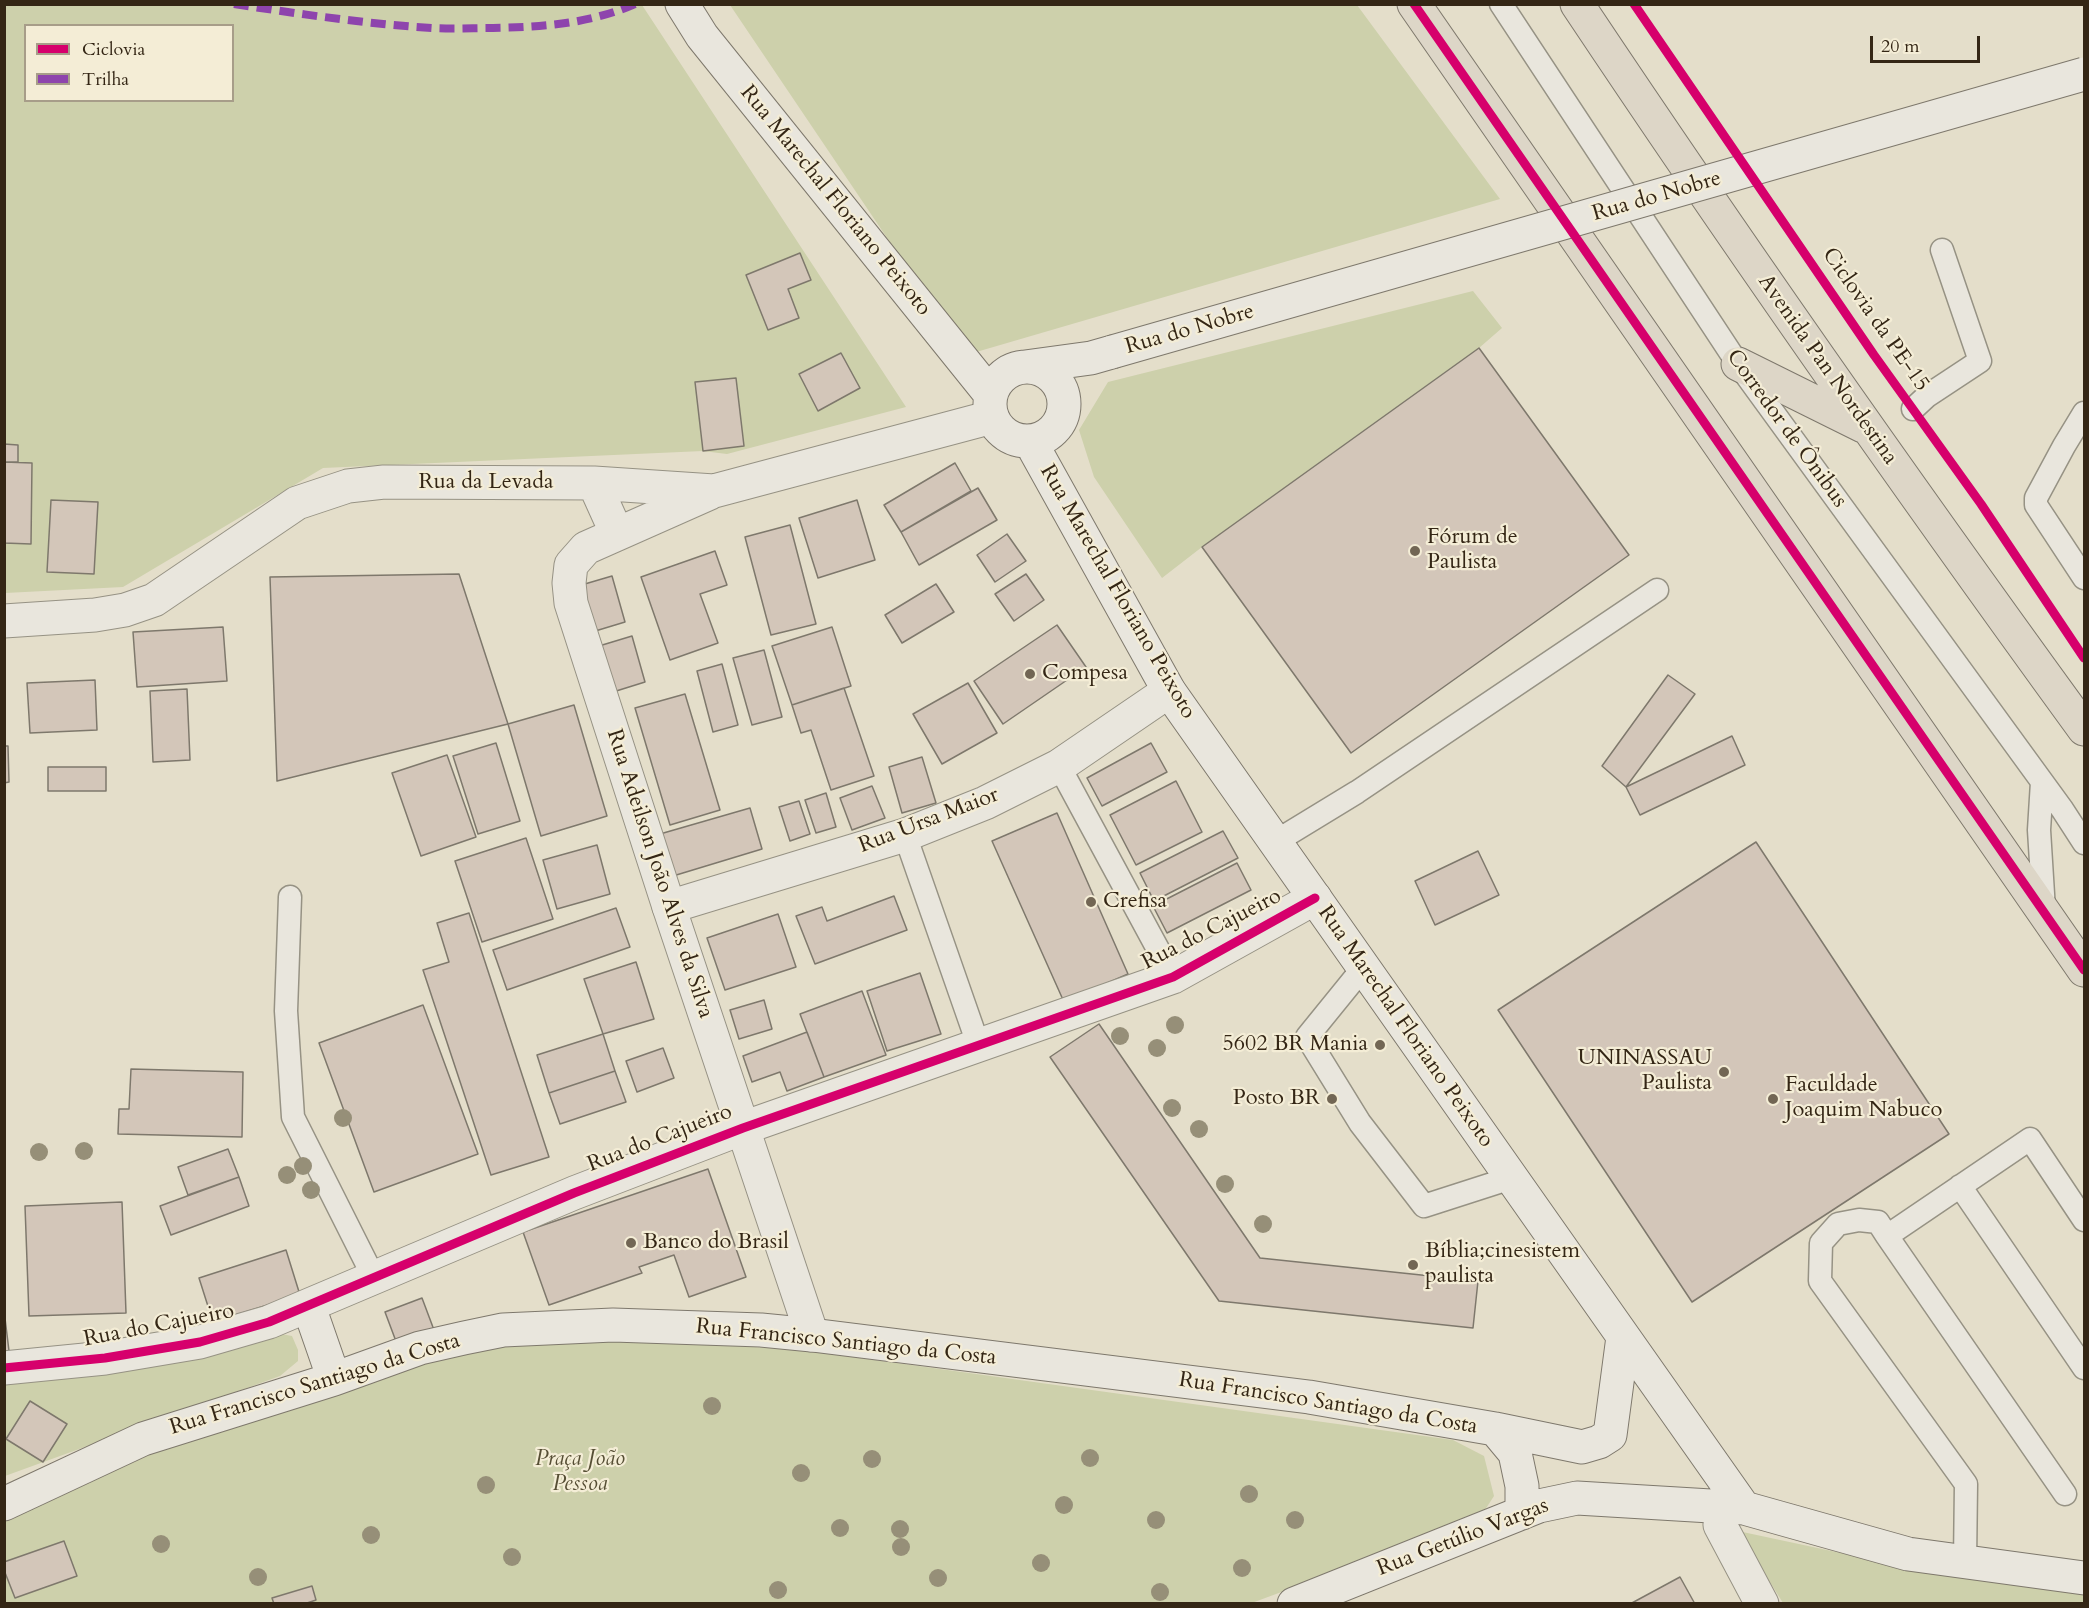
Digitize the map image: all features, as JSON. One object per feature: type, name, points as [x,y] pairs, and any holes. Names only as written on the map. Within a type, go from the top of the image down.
[{"type":"highway","points":[[1414,4],[2085,970]]},
{"type":"highway","name":"Avenida Pan Nordestina","points":[[1578,4],[1759,273],[1867,428],[2085,729]]},
{"type":"highway","points":[[1738,364],[1867,428]]},
{"type":"main road","name":"Rua Marechal Floriano Peixoto","points":[[682,4],[702,36],[992,406]]},
{"type":"main road","name":"Rua do Nobre","points":[[992,406],[995,384],[1013,370],[1101,355],[2085,74]]},
{"type":"main road","points":[[992,406],[998,428],[1007,435],[1018,440],[1030,441],[1042,437],[1053,430],[1064,408],[1101,355]]},
{"type":"main road","points":[[1025,367],[1038,369],[1058,384],[1063,396],[1064,408]]},
{"type":"main road","name":"Rua da Levada","points":[[4,621],[95,615],[124,610],[154,600],[297,503],[348,486],[384,482],[594,483],[714,491],[992,406]]},
{"type":"main road","name":"Rua Marechal Floriano Peixoto","points":[[1030,441],[1169,691],[1623,1337],[1734,1508]]},
{"type":"main road","points":[[594,483],[617,534]]},
{"type":"main road","name":"Rua Adeilson João Alves da Silva","points":[[714,491],[586,548],[570,565],[570,603],[812,1335]]},
{"type":"main road","name":"Rua Ursa Maior","points":[[669,907],[905,835],[985,803],[1059,766],[1169,691]]},
{"type":"main road","name":"Rua do Cajueiro","points":[[4,1368],[105,1358],[200,1342],[269,1322],[574,1193],[743,1128],[1173,977],[1315,898]]},
{"type":"main road","points":[[309,1307],[334,1379]]},
{"type":"main road","name":"Rua Francisco Santiago da Costa","points":[[4,1504],[143,1439],[334,1379],[420,1348],[503,1330],[613,1325],[750,1330],[812,1335],[1309,1398],[1495,1429],[1582,1447],[1599,1442],[1610,1435],[1623,1337]]},
{"type":"main road","points":[[1495,1429],[1515,1453],[1522,1486],[1522,1512]]},
{"type":"main road","name":"Rua Getúlio Vargas","points":[[1308,1601],[1539,1506],[1576,1498],[1734,1508]]},
{"type":"main road","points":[[1762,1604],[1720,1525],[1734,1508],[1908,1554],[2085,1578]]},
{"type":"lane","name":"Corredor de Ônibus","points":[[1501,4],[1738,364],[2085,843]]},
{"type":"lane","points":[[1913,409],[1927,396],[1980,361],[1942,250]]},
{"type":"lane","points":[[2081,565],[2036,505],[2036,498],[2085,413]]},
{"type":"lane","points":[[1275,842],[1358,792],[1657,590]]},
{"type":"lane","points":[[1059,766],[1173,977]]},
{"type":"lane","points":[[2042,783],[2039,830],[2044,911]]},
{"type":"lane","points":[[905,835],[978,1044]]},
{"type":"lane","points":[[290,897],[286,1011],[293,1117],[374,1278]]},
{"type":"lane","points":[[1364,968],[1307,1037],[1360,1123],[1424,1206],[1511,1178]]},
{"type":"lane","points":[[1887,1236],[2030,1139],[2085,1220]]},
{"type":"lane","points":[[1960,1186],[2085,1368]]},
{"type":"lane","points":[[1965,1562],[1966,1484],[1820,1281],[1821,1243],[1838,1224],[1859,1220],[1878,1222],[2065,1494]]},
{"type":"green space","points":[[5,5],[642,5],[906,407],[727,454],[703,451],[323,468],[123,587],[5,593]]},
{"type":"green space","points":[[730,5],[1357,5],[1500,199],[966,355]]},
{"type":"green space","points":[[1473,291],[1502,328],[1479,348],[1162,578],[1094,477],[1079,430],[1108,382]]},
{"type":"green space","points":[[276,1333],[292,1336],[298,1350],[298,1361],[280,1376],[5,1476],[4,1381]]},
{"type":"green space","name":"Praça João Pessoa","points":[[658,1340],[810,1351],[1453,1440],[1484,1456],[1494,1496],[1479,1519],[1249,1604],[5,1603],[4,1501],[143,1439],[481,1346],[552,1341]]},
{"type":"green space","points":[[1738,1531],[1897,1565],[2084,1587],[2084,1603],[1783,1603]]},
{"type":"building","points":[[800,253],[811,280],[788,289],[799,318],[768,330],[746,275]]},
{"type":"building","name":"Fórum de Paulista","points":[[1479,348],[1629,555],[1351,753],[1202,547]]},
{"type":"building","points":[[841,353],[860,388],[818,411],[799,374]]},
{"type":"building","points":[[736,378],[744,446],[703,451],[695,382]]},
{"type":"building","points":[[4,444],[18,445],[18,462],[4,462]]},
{"type":"building","points":[[4,462],[32,463],[31,544],[4,543]]},
{"type":"building","points":[[955,463],[971,491],[901,532],[884,505]]},
{"type":"building","points":[[978,488],[997,520],[919,565],[901,532]]},
{"type":"building","points":[[51,500],[98,502],[94,574],[47,572]]},
{"type":"building","points":[[857,500],[875,560],[818,578],[799,518]]},
{"type":"building","points":[[790,525],[816,624],[771,635],[745,537]]},
{"type":"building","points":[[1007,534],[1026,561],[995,582],[977,555]]},
{"type":"building","points":[[715,551],[727,585],[700,594],[718,643],[670,660],[641,577]]},
{"type":"building","points":[[459,574],[508,724],[277,781],[270,577]]},
{"type":"building","points":[[1026,574],[1044,600],[1014,621],[995,594]]},
{"type":"building","points":[[612,576],[625,622],[592,632],[578,586]]},
{"type":"building","points":[[936,584],[954,612],[902,643],[885,615]]},
{"type":"building","name":"Compesa","points":[[1057,625],[1086,667],[1003,724],[974,681]]},
{"type":"building","points":[[223,627],[227,681],[137,687],[133,632]]},
{"type":"building","points":[[832,627],[851,686],[792,705],[772,646]]},
{"type":"building","points":[[632,636],[645,682],[613,692],[599,646]]},
{"type":"building","points":[[764,650],[782,717],[752,725],[733,658]]},
{"type":"building","points":[[722,664],[738,725],[713,732],[697,671]]},
{"type":"building","points":[[1668,675],[1695,694],[1626,787],[1602,766]]},
{"type":"building","points":[[95,680],[97,730],[30,733],[27,683]]},
{"type":"building","points":[[968,683],[997,733],[942,764],[913,714]]},
{"type":"building","points":[[844,688],[874,776],[831,790],[811,730],[801,733],[792,705]]},
{"type":"building","points":[[187,689],[190,760],[153,762],[150,691]]},
{"type":"building","points":[[685,694],[720,810],[670,825],[635,708]]},
{"type":"building","points":[[574,705],[607,816],[541,836],[508,724]]},
{"type":"building","points":[[1732,736],[1745,765],[1640,815],[1626,787]]},
{"type":"building","points":[[496,743],[520,821],[478,834],[453,756]]},
{"type":"building","points":[[1151,743],[1167,772],[1102,806],[1087,778]]},
{"type":"building","points":[[4,746],[8,746],[9,782],[4,783]]},
{"type":"building","points":[[447,755],[476,837],[421,856],[392,773]]},
{"type":"building","points":[[922,757],[936,803],[902,813],[889,767]]},
{"type":"building","points":[[48,767],[106,767],[106,791],[48,791]]},
{"type":"building","points":[[1176,781],[1202,832],[1136,865],[1110,815]]},
{"type":"building","points":[[872,786],[885,818],[852,830],[840,798]]},
{"type":"building","points":[[826,793],[836,827],[816,833],[805,800]]},
{"type":"building","points":[[799,801],[810,834],[790,841],[779,807]]},
{"type":"building","points":[[750,808],[762,849],[673,876],[660,834]]},
{"type":"building","points":[[1057,813],[1128,974],[1064,1002],[992,841]]},
{"type":"building","points":[[1223,831],[1238,858],[1154,901],[1140,873]]},
{"type":"building","points":[[526,838],[553,919],[482,942],[455,861]]},
{"type":"building","name":"UNINASSAU Paulista","points":[[1756,842],[1949,1134],[1692,1302],[1498,1010]]},
{"type":"building","points":[[597,845],[610,894],[557,909],[543,860]]},
{"type":"building","points":[[1478,851],[1499,895],[1435,925],[1415,881]]},
{"type":"building","points":[[1237,863],[1251,890],[1167,933],[1153,906]]},
{"type":"building","points":[[894,896],[907,930],[815,964],[796,916],[822,907],[827,921]]},
{"type":"building","points":[[616,908],[630,947],[507,990],[493,950]]},
{"type":"building","points":[[469,913],[549,1157],[491,1175],[423,970],[449,962],[437,923]]},
{"type":"building","points":[[778,914],[796,967],[725,990],[707,938]]},
{"type":"building","points":[[636,962],[654,1019],[603,1034],[584,979]]},
{"type":"building","points":[[920,973],[941,1034],[887,1051],[867,991]]},
{"type":"building","points":[[862,991],[886,1055],[824,1077],[800,1014]]},
{"type":"building","points":[[764,1000],[772,1029],[739,1039],[730,1010]]},
{"type":"building","points":[[423,1005],[478,1154],[374,1192],[319,1043]]},
{"type":"building","points":[[1099,1024],[1260,1258],[1478,1281],[1473,1328],[1219,1301],[1050,1057]]},
{"type":"building","points":[[807,1032],[824,1077],[787,1091],[780,1072],[752,1082],[743,1056]]},
{"type":"building","points":[[603,1034],[615,1071],[549,1093],[537,1055]]},
{"type":"building","points":[[663,1048],[674,1078],[637,1092],[626,1061]]},
{"type":"building","points":[[131,1069],[243,1072],[242,1137],[118,1134],[119,1109],[129,1109]]},
{"type":"building","points":[[615,1071],[626,1102],[560,1124],[549,1093]]},
{"type":"building","points":[[228,1149],[239,1177],[188,1195],[178,1167]]},
{"type":"building","name":"Banco do Brasil","points":[[708,1169],[746,1277],[689,1297],[674,1255],[639,1267],[642,1273],[549,1305],[523,1232]]},
{"type":"building","points":[[239,1177],[249,1206],[171,1235],[160,1206]]},
{"type":"building","points":[[122,1202],[126,1313],[29,1316],[25,1206]]},
{"type":"building","points":[[286,1250],[300,1295],[213,1322],[199,1278]]},
{"type":"building","points":[[422,1298],[434,1330],[397,1344],[385,1312]]},
{"type":"building","points":[[4,1310],[9,1351],[4,1351]]},
{"type":"building","points":[[30,1401],[67,1424],[43,1462],[6,1439]]},
{"type":"building","points":[[64,1541],[77,1576],[15,1598],[4,1570],[4,1562]]},
{"type":"building","points":[[1680,1577],[1695,1604],[1630,1604]]},
{"type":"building","points":[[312,1586],[316,1600],[304,1604],[274,1604],[272,1598]]},
{"type":"marked path","points":[[234,4],[358,21],[433,28],[529,27],[565,23],[600,16],[635,4]]},
{"type":"cycle path","points":[[1414,4],[2084,970]]},
{"type":"cycle path","name":"Ciclovia da PE-15","points":[[1634,4],[1874,355],[1981,504],[2084,658]]},
{"type":"cycle path","points":[[4,1368],[105,1358],[200,1342],[269,1322],[574,1193],[743,1128],[1173,977],[1315,898]]},
{"type":"place","name":"Fórum de Paulista","points":[[1415,551]]},
{"type":"place","name":"Compesa","points":[[1030,674]]},
{"type":"place","name":"Crefisa","points":[[1091,902]]},
{"type":"place","name":"5602 BR Mania","points":[[1380,1045]]},
{"type":"place","name":"UNINASSAU Paulista","points":[[1724,1072]]},
{"type":"place","name":"Posto BR","points":[[1332,1099]]},
{"type":"place","name":"Faculdade Joaquim Nabuco","points":[[1773,1099]]},
{"type":"place","name":"Banco do Brasil","points":[[631,1243]]},
{"type":"place","name":"Bíblia;cinesistem paulista","points":[[1413,1265]]}]
